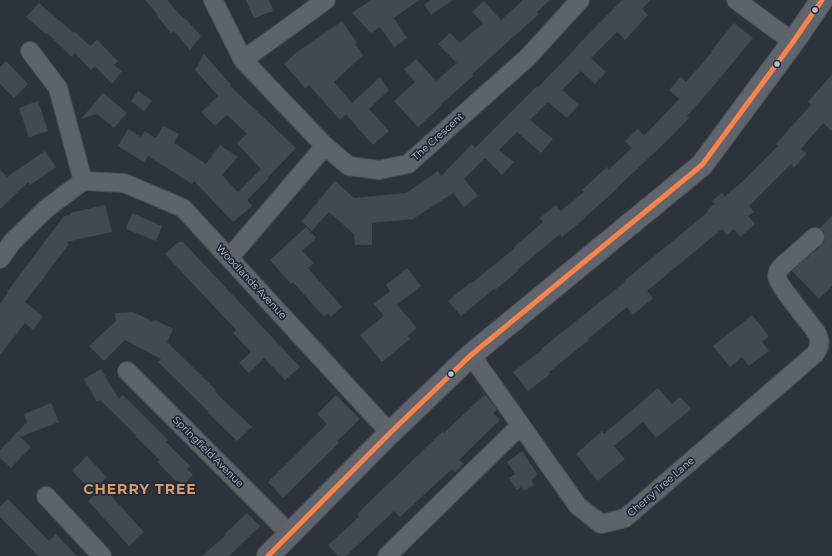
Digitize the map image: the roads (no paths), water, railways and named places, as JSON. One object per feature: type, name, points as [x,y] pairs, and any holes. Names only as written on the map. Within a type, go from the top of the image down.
[{"type":"main road","points":[[268,556],[390,433],[471,355],[702,165],[793,42],[822,0]]},
{"type":"street","name":"The Crescent","points":[[213,0],[243,60],[325,146],[349,166],[378,170],[408,164],[528,57],[580,0]]},
{"type":"street","points":[[243,60],[326,0]]},
{"type":"street","points":[[736,0],[793,42]]},
{"type":"street","points":[[0,259],[12,242],[47,208],[83,181],[58,88],[30,51]]},
{"type":"street","points":[[229,258],[325,146]]},
{"type":"street","name":"Woodlands Avenue","points":[[83,181],[124,183],[183,208],[390,433]]},
{"type":"street","name":"Cherry Tree Lane","points":[[471,355],[578,506],[601,524],[626,518],[805,363],[818,350],[820,343],[819,337],[782,287],[777,277],[781,267],[815,237]]},
{"type":"street","name":"Springfield Avenue","points":[[127,371],[290,534]]},
{"type":"street","points":[[387,556],[521,425]]},
{"type":"street","points":[[46,496],[102,556]]},
{"type":"district","name":"CHERRY TREE","points":[[140,490]]}]
